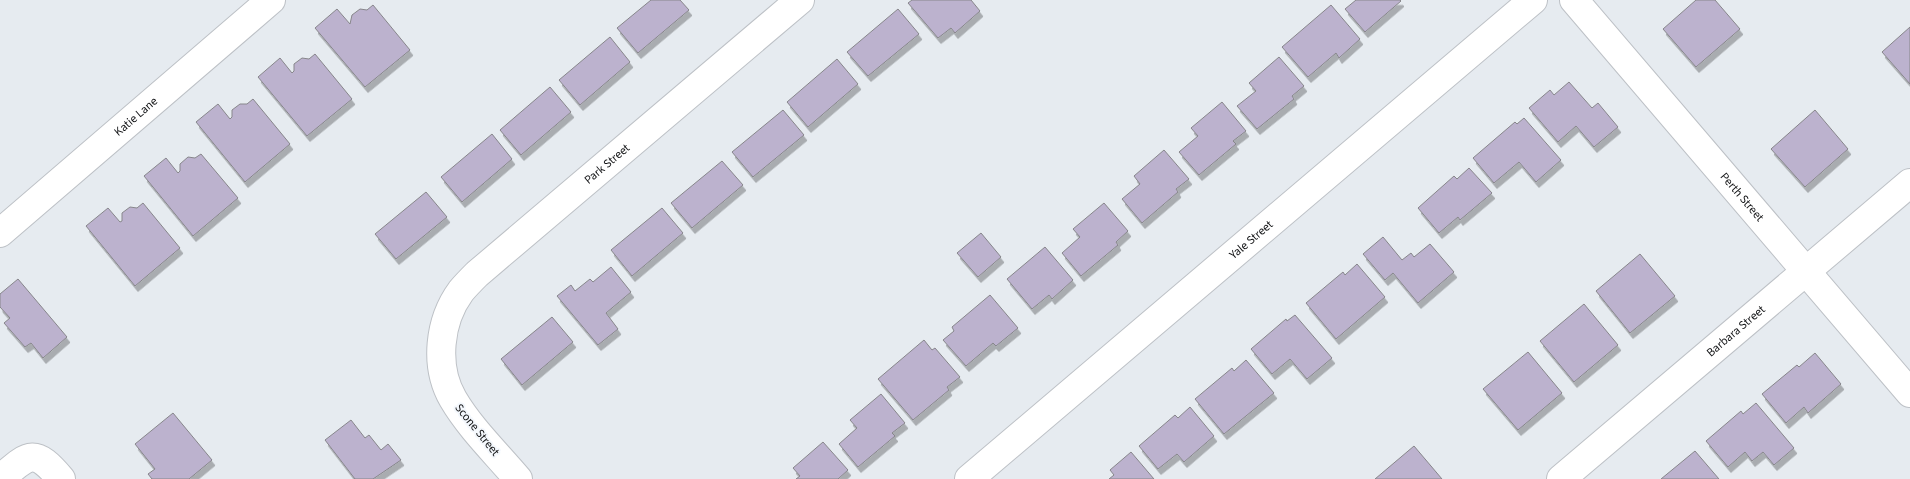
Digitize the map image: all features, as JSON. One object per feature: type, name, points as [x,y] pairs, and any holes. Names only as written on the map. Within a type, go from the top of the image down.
[{"type":"street","name":"Katie Lane","points":[[0,233],[271,0]]},
{"type":"street","name":"Park Street","points":[[441,347],[444,325],[450,310],[462,290],[477,274],[800,0]]},
{"type":"street","name":"Yale Street","points":[[969,479],[1533,0]]},
{"type":"street","name":"Perth Street","points":[[1574,0],[1910,393]]},
{"type":"street","name":"Barbara Street","points":[[1561,479],[1910,183]]},
{"type":"street","name":"Scone Street","points":[[441,347],[444,375],[452,398],[464,416],[518,479]]},
{"type":"street","points":[[0,479],[19,462],[30,457],[40,458],[47,462],[61,479]]},
{"type":"building","points":[[651,0],[680,0],[689,10],[638,53],[617,28]]},
{"type":"building","points":[[912,0],[971,0],[980,11],[955,33],[951,28],[938,38],[908,3]]},
{"type":"building","points":[[1356,0],[1401,1],[1365,32],[1345,9]]},
{"type":"building","points":[[1696,0],[1715,0],[1740,29],[1696,67],[1663,29]]},
{"type":"building","points":[[373,5],[410,50],[365,87],[315,28],[337,9],[350,24],[352,15],[360,9],[367,10]]},
{"type":"building","points":[[1331,5],[1360,39],[1339,58],[1336,53],[1308,77],[1282,47]]},
{"type":"building","points":[[898,9],[919,34],[868,76],[847,52]]},
{"type":"building","points":[[1910,27],[1910,84],[1882,52]]},
{"type":"building","points":[[610,37],[630,62],[580,105],[559,80]]},
{"type":"building","points":[[315,54],[352,99],[307,136],[258,77],[280,58],[292,73],[294,71],[294,64],[302,58],[309,59]]},
{"type":"building","points":[[1279,57],[1304,86],[1292,96],[1294,99],[1257,129],[1237,106],[1256,91],[1249,83]]},
{"type":"building","points":[[837,59],[858,84],[808,127],[787,102]]},
{"type":"building","points":[[1569,82],[1592,108],[1598,103],[1618,127],[1594,147],[1576,126],[1558,142],[1529,108],[1550,90],[1554,95]]},
{"type":"building","points":[[550,87],[571,112],[521,155],[500,130]]},
{"type":"building","points":[[253,99],[290,144],[245,182],[196,122],[218,104],[230,119],[232,117],[232,110],[240,104],[247,104]]},
{"type":"building","points":[[1222,102],[1246,131],[1233,141],[1236,144],[1199,175],[1179,152],[1198,136],[1191,128]]},
{"type":"building","points":[[783,110],[804,135],[753,177],[732,152]]},
{"type":"building","points":[[1815,110],[1848,149],[1805,187],[1771,149]]},
{"type":"building","points":[[1524,118],[1561,160],[1536,182],[1519,162],[1494,183],[1473,158],[1515,122],[1517,124]]},
{"type":"building","points":[[492,134],[512,159],[462,202],[441,177]]},
{"type":"building","points":[[1164,150],[1189,179],[1176,189],[1178,192],[1142,223],[1122,199],[1140,184],[1134,176]]},
{"type":"building","points":[[201,154],[238,198],[193,236],[144,176],[166,158],[178,173],[180,171],[180,164],[188,157],[195,158]]},
{"type":"building","points":[[722,161],[743,185],[692,228],[671,203]]},
{"type":"building","points":[[1469,168],[1492,193],[1460,220],[1458,217],[1439,233],[1418,208],[1454,176],[1457,179]]},
{"type":"building","points":[[426,192],[447,217],[396,259],[375,234]]},
{"type":"building","points":[[143,203],[180,248],[135,286],[86,226],[108,208],[120,222],[122,221],[122,213],[130,207],[137,208]]},
{"type":"building","points":[[1104,203],[1128,231],[1116,242],[1118,245],[1081,276],[1062,253],[1080,237],[1073,229]]},
{"type":"building","points":[[662,208],[683,233],[632,276],[611,250]]},
{"type":"building","points":[[981,233],[1001,257],[978,277],[957,253]]},
{"type":"building","points":[[1383,237],[1402,260],[1411,253],[1414,257],[1430,244],[1454,272],[1418,303],[1393,273],[1385,280],[1363,254]]},
{"type":"building","points":[[1045,247],[1073,280],[1052,299],[1049,295],[1032,309],[1007,279]]},
{"type":"building","points":[[1640,254],[1675,296],[1630,333],[1596,291]]},
{"type":"building","points":[[1357,264],[1385,297],[1336,339],[1306,303],[1343,272],[1345,275]]},
{"type":"building","points":[[611,267],[631,292],[606,313],[618,329],[598,345],[557,296],[571,285],[575,291],[590,279],[593,282]]},
{"type":"building","points":[[18,279],[67,337],[43,358],[31,343],[25,347],[4,323],[10,318],[0,307],[0,294]]},
{"type":"building","points":[[990,295],[1018,328],[996,346],[993,343],[966,366],[943,340],[954,331],[952,327]]},
{"type":"building","points":[[1584,304],[1618,345],[1574,382],[1540,341]]},
{"type":"building","points":[[1295,315],[1332,358],[1307,379],[1290,359],[1272,374],[1251,349],[1286,319],[1287,321]]},
{"type":"building","points":[[552,317],[573,342],[522,385],[501,359]]},
{"type":"building","points":[[924,340],[932,350],[935,348],[960,377],[947,387],[949,390],[913,420],[878,379]]},
{"type":"building","points":[[1528,352],[1562,393],[1518,430],[1483,389]]},
{"type":"building","points":[[1815,353],[1841,384],[1808,413],[1804,407],[1786,423],[1762,394],[1797,365],[1799,367]]},
{"type":"building","points":[[1246,360],[1274,393],[1224,434],[1195,399],[1232,368],[1234,371]]},
{"type":"building","points":[[881,394],[905,423],[892,433],[895,436],[858,467],[839,444],[857,428],[850,420]]},
{"type":"building","points":[[1756,403],[1794,448],[1774,465],[1763,452],[1752,461],[1745,452],[1728,467],[1706,441],[1741,411],[1743,414]]},
{"type":"building","points":[[1190,407],[1214,436],[1184,462],[1177,454],[1158,469],[1139,446],[1175,415],[1178,418]]},
{"type":"building","points":[[173,413],[212,460],[189,479],[152,479],[148,474],[155,469],[135,444]]},
{"type":"building","points":[[351,420],[365,438],[369,435],[381,450],[388,444],[401,460],[373,479],[355,479],[325,440]]},
{"type":"building","points":[[823,442],[848,470],[838,479],[796,479],[800,476],[793,468]]},
{"type":"building","points":[[1414,446],[1442,479],[1375,479]]},
{"type":"building","points":[[1695,451],[1719,479],[1661,479]]},
{"type":"building","points":[[1131,452],[1154,479],[1109,479],[1114,475],[1110,470]]}]
